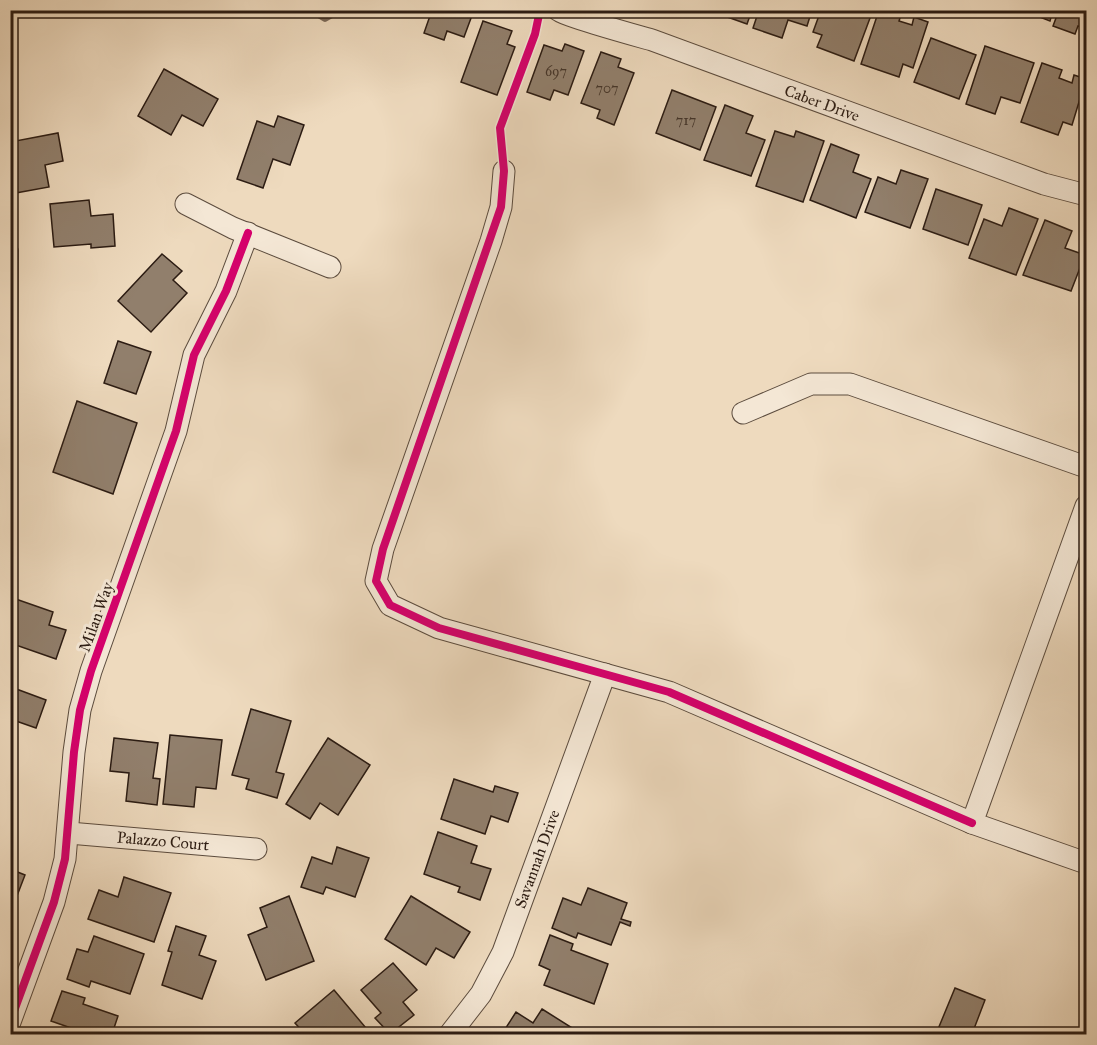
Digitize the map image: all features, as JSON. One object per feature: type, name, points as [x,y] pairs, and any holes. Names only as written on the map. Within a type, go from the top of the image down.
[{"type":"street","name":"Caber Drive","points":[[558,10],[562,15],[598,22],[652,40],[1044,184],[1086,195]]},
{"type":"street","points":[[504,171],[501,207],[491,241],[383,549],[376,581],[390,605],[439,628],[669,692],[972,823],[1086,863]]},
{"type":"street","points":[[186,204],[330,267]]},
{"type":"street","name":"Milan Way","points":[[10,1022],[58,886],[69,833],[74,752],[80,710],[91,671],[176,430],[194,355],[226,291],[248,233]]},
{"type":"street","points":[[743,412],[811,384],[850,384],[1086,467]]},
{"type":"street","points":[[972,823],[1086,506]]},
{"type":"street","name":"Savannah Drive","points":[[450,1035],[481,994],[503,952],[605,674]]},
{"type":"street","name":"Palazzo Court","points":[[69,833],[256,849]]},
{"type":"building","points":[[432,10],[474,10],[464,37],[447,31],[444,40],[424,33]]},
{"type":"building","points":[[721,10],[752,10],[747,24],[719,14]]},
{"type":"building","points":[[759,10],[812,10],[807,26],[788,20],[782,38],[753,28]]},
{"type":"building","points":[[821,10],[873,10],[854,61],[817,47],[822,35],[813,32]]},
{"type":"building","points":[[879,10],[902,12],[899,21],[912,25],[914,17],[928,22],[913,68],[903,64],[899,77],[861,64]]},
{"type":"building","points":[[1022,10],[1053,10],[1050,21]]},
{"type":"building","points":[[1059,10],[1086,10],[1086,29],[1078,26],[1075,34],[1053,26]]},
{"type":"building","points":[[483,21],[512,31],[507,44],[515,47],[497,95],[461,82]]},
{"type":"building","points":[[931,38],[976,55],[959,99],[914,82]]},
{"type":"building","points":[[565,44],[584,51],[568,95],[554,90],[550,100],[527,92],[544,45],[562,51]]},
{"type":"building","points":[[985,46],[1034,63],[1020,103],[1001,97],[995,114],[966,104]]},
{"type":"building","points":[[601,52],[621,59],[618,67],[634,73],[614,125],[597,118],[600,110],[581,103]]},
{"type":"building","points":[[1042,63],[1062,70],[1059,78],[1072,83],[1074,75],[1086,79],[1072,125],[1063,122],[1058,135],[1021,122]]},
{"type":"building","points":[[164,69],[218,99],[203,126],[182,115],[171,135],[138,116]]},
{"type":"building","points":[[672,90],[716,107],[700,150],[656,133]]},
{"type":"building","points":[[725,105],[753,116],[746,133],[765,140],[751,176],[704,160]]},
{"type":"building","points":[[278,116],[304,125],[290,165],[273,159],[263,188],[237,179],[257,121],[274,127]]},
{"type":"building","points":[[775,131],[794,137],[796,131],[824,141],[803,202],[756,186]]},
{"type":"building","points":[[58,133],[63,161],[45,165],[49,187],[10,194],[10,142]]},
{"type":"building","points":[[831,144],[859,155],[853,172],[871,179],[856,218],[810,200]]},
{"type":"building","points":[[901,170],[928,179],[910,228],[865,212],[878,177],[896,184]]},
{"type":"building","points":[[936,189],[982,205],[968,245],[923,229]]},
{"type":"building","points":[[89,200],[91,216],[113,214],[115,246],[91,248],[91,244],[54,247],[50,204]]},
{"type":"building","points":[[1009,208],[1038,219],[1016,275],[969,258],[984,219],[1002,226]]},
{"type":"building","points":[[1045,220],[1072,231],[1065,248],[1085,255],[1071,291],[1023,275]]},
{"type":"building","points":[[162,254],[182,271],[173,280],[187,293],[151,332],[118,301]]},
{"type":"building","points":[[118,341],[151,352],[136,394],[104,383]]},
{"type":"building","points":[[77,401],[137,423],[113,494],[53,472]]},
{"type":"building","points":[[10,597],[53,612],[49,625],[66,630],[56,659],[10,643]]},
{"type":"building","points":[[10,670],[17,672],[11,687],[46,700],[36,728],[16,721],[10,737]]},
{"type":"building","points":[[251,709],[291,721],[276,772],[284,774],[277,798],[246,789],[249,779],[232,775]]},
{"type":"building","points":[[170,735],[222,740],[216,789],[196,787],[194,807],[163,804]]},
{"type":"building","points":[[114,738],[158,743],[153,778],[160,779],[157,805],[126,801],[129,773],[110,771]]},
{"type":"building","points":[[328,738],[370,765],[338,815],[320,803],[310,819],[286,804]]},
{"type":"building","points":[[454,779],[493,792],[495,786],[518,793],[508,822],[491,816],[485,834],[441,819]]},
{"type":"building","points":[[438,832],[477,846],[471,863],[491,869],[480,900],[458,892],[460,887],[424,874]]},
{"type":"building","points":[[337,847],[369,858],[355,897],[326,887],[323,894],[301,887],[312,857],[332,864]]},
{"type":"building","points":[[10,869],[25,875],[15,901],[10,899]]},
{"type":"building","points":[[124,877],[171,893],[154,942],[88,919],[99,890],[118,897]]},
{"type":"building","points":[[588,888],[627,903],[621,919],[631,922],[630,926],[620,922],[611,945],[578,933],[576,938],[552,928],[563,898],[581,905]]},
{"type":"building","points":[[289,896],[314,961],[266,980],[248,935],[267,927],[260,908]]},
{"type":"building","points":[[411,896],[470,932],[454,958],[436,948],[426,965],[385,939]]},
{"type":"building","points":[[176,926],[206,936],[199,955],[216,961],[202,999],[162,985],[172,952],[168,951]]},
{"type":"building","points":[[550,935],[573,944],[571,950],[608,964],[594,1004],[544,985],[550,970],[539,965]]},
{"type":"building","points":[[94,936],[144,954],[130,994],[91,981],[89,987],[67,979],[77,949],[88,952]]},
{"type":"building","points":[[393,963],[417,990],[403,1002],[414,1015],[390,1034],[375,1018],[381,1013],[361,990]]},
{"type":"building","points":[[955,988],[985,1000],[972,1034],[936,1034]]},
{"type":"building","points":[[334,990],[371,1034],[305,1034],[295,1023]]},
{"type":"building","points":[[62,991],[85,998],[83,1004],[118,1016],[112,1034],[68,1034],[71,1028],[51,1021]]},
{"type":"building","points":[[542,1009],[577,1031],[575,1034],[502,1034],[516,1012],[533,1023]]},
{"type":"waterway","points":[[310,10],[325,19],[341,10]]},
{"type":"waterway","points":[[10,238],[16,250],[15,351],[10,384]]},
{"type":"cycle path","points":[[540,10],[535,34],[500,128],[504,171],[501,207],[383,549],[376,581],[390,605],[439,628],[669,692],[972,823]]},
{"type":"cycle path","points":[[10,1022],[54,902],[65,859],[74,752],[80,710],[91,671],[176,431],[194,355],[226,291],[248,233]]}]
